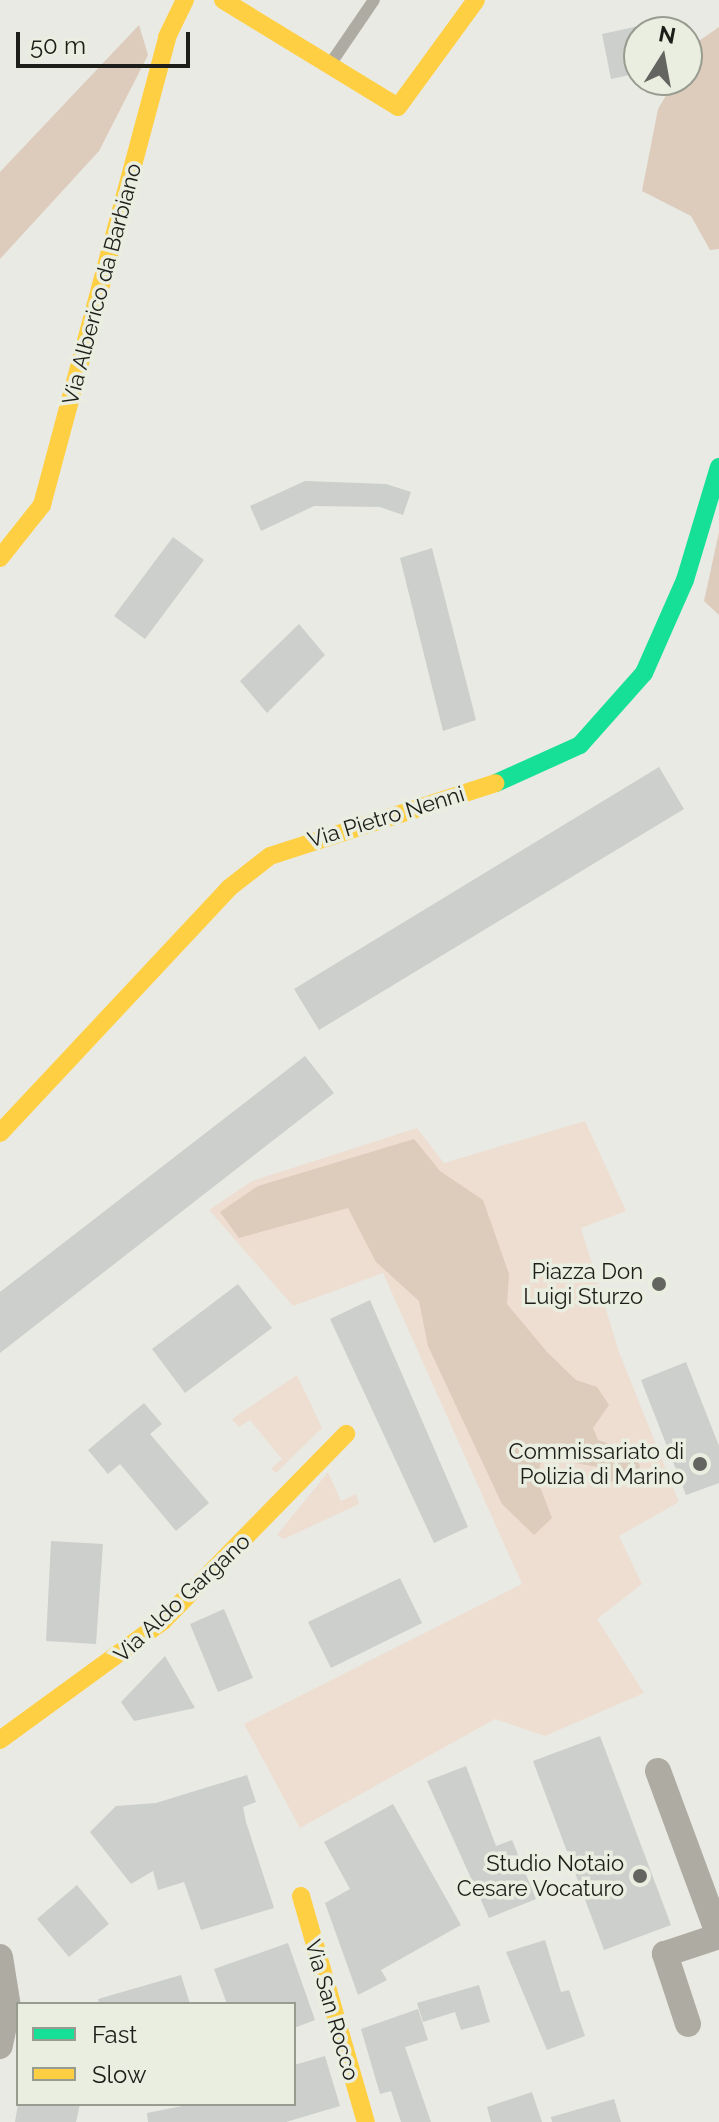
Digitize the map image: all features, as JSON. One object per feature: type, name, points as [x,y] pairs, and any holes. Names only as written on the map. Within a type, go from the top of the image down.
[{"type":"street","name":"Via Alberico da Barbiano","points":[[0,558],[42,505],[167,37],[185,0]]},
{"type":"street","points":[[223,0],[398,107],[476,0]]},
{"type":"street","name":"Via Pietro Nenni","points":[[0,1133],[229,888],[270,856],[510,778],[580,745],[644,673],[685,580],[718,476]]},
{"type":"street","name":"Via Aldo Gargano","points":[[0,1740],[163,1621],[346,1434]]},
{"type":"street","points":[[658,1771],[719,1936],[665,1954],[688,2024]]},
{"type":"street","name":"Via San Rocco","points":[[301,1896],[366,2122]]},
{"type":"street","points":[[0,1957],[8,2007],[0,2046]]},
{"type":"lane","points":[[329,66],[374,0]]},
{"type":"shaded area","points":[[139,25],[148,55],[99,151],[0,259],[0,172]]},
{"type":"shaded area","points":[[719,27],[719,249],[710,250],[691,216],[642,191],[658,109],[666,96],[703,96],[703,38]]},
{"type":"shaded area","points":[[719,532],[719,615],[704,601]]},
{"type":"shaded area","points":[[585,1121],[626,1211],[581,1228],[619,1352],[679,1502],[619,1536],[642,1584],[597,1619],[644,1693],[545,1736],[495,1719],[300,1828],[244,1724],[522,1584],[383,1273],[293,1306],[209,1210],[252,1181],[417,1128],[444,1163]]},
{"type":"shaded area","points":[[414,1139],[440,1171],[483,1200],[509,1274],[507,1304],[547,1352],[576,1380],[597,1387],[609,1405],[593,1428],[598,1440],[637,1453],[640,1468],[607,1484],[598,1467],[575,1463],[557,1445],[542,1457],[537,1479],[552,1518],[534,1535],[502,1504],[428,1346],[419,1301],[376,1262],[348,1208],[239,1238],[220,1212],[258,1186]]},
{"type":"shaded area","points":[[297,1375],[322,1428],[276,1473],[271,1469],[282,1459],[250,1420],[239,1427],[232,1419]]},
{"type":"shaded area","points":[[328,1472],[341,1501],[356,1494],[359,1504],[284,1539],[277,1535]]},
{"type":"building","points":[[623,29],[623,76],[611,79],[602,34]]},
{"type":"building","points":[[305,481],[386,484],[411,492],[403,515],[380,507],[314,506],[261,531],[250,506]]},
{"type":"building","points":[[173,537],[204,560],[145,639],[114,616]]},
{"type":"building","points":[[432,548],[476,720],[443,731],[400,558]]},
{"type":"building","points":[[299,624],[325,655],[267,713],[240,681]]},
{"type":"building","points":[[659,767],[684,809],[319,1030],[294,989]]},
{"type":"building","points":[[305,1056],[334,1093],[0,1353],[0,1292]]},
{"type":"building","points":[[238,1284],[272,1328],[185,1393],[152,1349]]},
{"type":"building","points":[[370,1300],[468,1527],[434,1543],[330,1319]]},
{"type":"building","points":[[686,1362],[719,1446],[719,1483],[686,1495],[641,1380]]},
{"type":"building","points":[[144,1403],[162,1424],[150,1434],[209,1503],[176,1531],[120,1464],[108,1474],[88,1450]]},
{"type":"building","points":[[51,1541],[103,1544],[96,1644],[46,1641]]},
{"type":"building","points":[[400,1578],[422,1623],[331,1668],[308,1622]]},
{"type":"building","points":[[224,1609],[253,1678],[218,1692],[190,1624]]},
{"type":"building","points":[[165,1656],[195,1708],[134,1721],[121,1702]]},
{"type":"building","points":[[600,1736],[671,1925],[604,1950],[533,1761]]},
{"type":"building","points":[[466,1766],[496,1846],[512,1840],[536,1899],[489,1918],[427,1781]]},
{"type":"building","points":[[247,1775],[256,1802],[243,1807],[246,1822],[274,1908],[201,1930],[184,1882],[158,1890],[153,1871],[131,1884],[90,1832],[116,1806],[156,1803]]},
{"type":"building","points":[[393,1804],[461,1925],[381,1970],[387,1980],[358,1995],[325,1903],[350,1889],[324,1842]]},
{"type":"building","points":[[77,1885],[109,1924],[69,1957],[37,1919]]},
{"type":"building","points":[[545,1940],[561,1992],[569,1990],[585,2036],[547,2050],[506,1952]]},
{"type":"building","points":[[288,1943],[315,2020],[296,2027],[296,2002],[226,2002],[214,1969]]},
{"type":"building","points":[[181,1975],[189,2002],[99,2002],[98,1999]]},
{"type":"building","points":[[479,1985],[490,2022],[461,2030],[455,2012],[423,2022],[417,2003]]},
{"type":"building","points":[[418,2009],[428,2040],[405,2047],[431,2122],[401,2122],[391,2091],[380,2094],[361,2029]]},
{"type":"building","points":[[325,2056],[340,2106],[286,2122],[148,2122],[147,2113],[182,2106],[296,2106],[296,2064]]},
{"type":"building","points":[[532,2092],[542,2122],[491,2122],[487,2107]]},
{"type":"building","points":[[614,2099],[621,2122],[552,2122],[551,2117]]},
{"type":"building","points":[[18,2106],[80,2106],[76,2122],[15,2122]]},
{"type":"traffic: fast","points":[[496,783],[580,745],[644,673],[685,580],[719,467]]},
{"type":"traffic: slow","points":[[0,558],[42,505],[167,37],[185,0]]},
{"type":"traffic: slow","points":[[223,0],[398,107],[476,0]]},
{"type":"traffic: slow","points":[[0,1133],[229,888],[270,856],[496,783]]},
{"type":"traffic: slow","points":[[0,1740],[163,1621],[346,1434]]},
{"type":"traffic: slow","points":[[301,1896],[366,2122]]},
{"type":"place","name":"Piazza Don Luigi Sturzo","points":[[659,1284]]},
{"type":"place","name":"Commissariato di Polizia di Marino","points":[[700,1464]]},
{"type":"place","name":"Studio Notaio Cesare Vocaturo","points":[[640,1876]]}]
